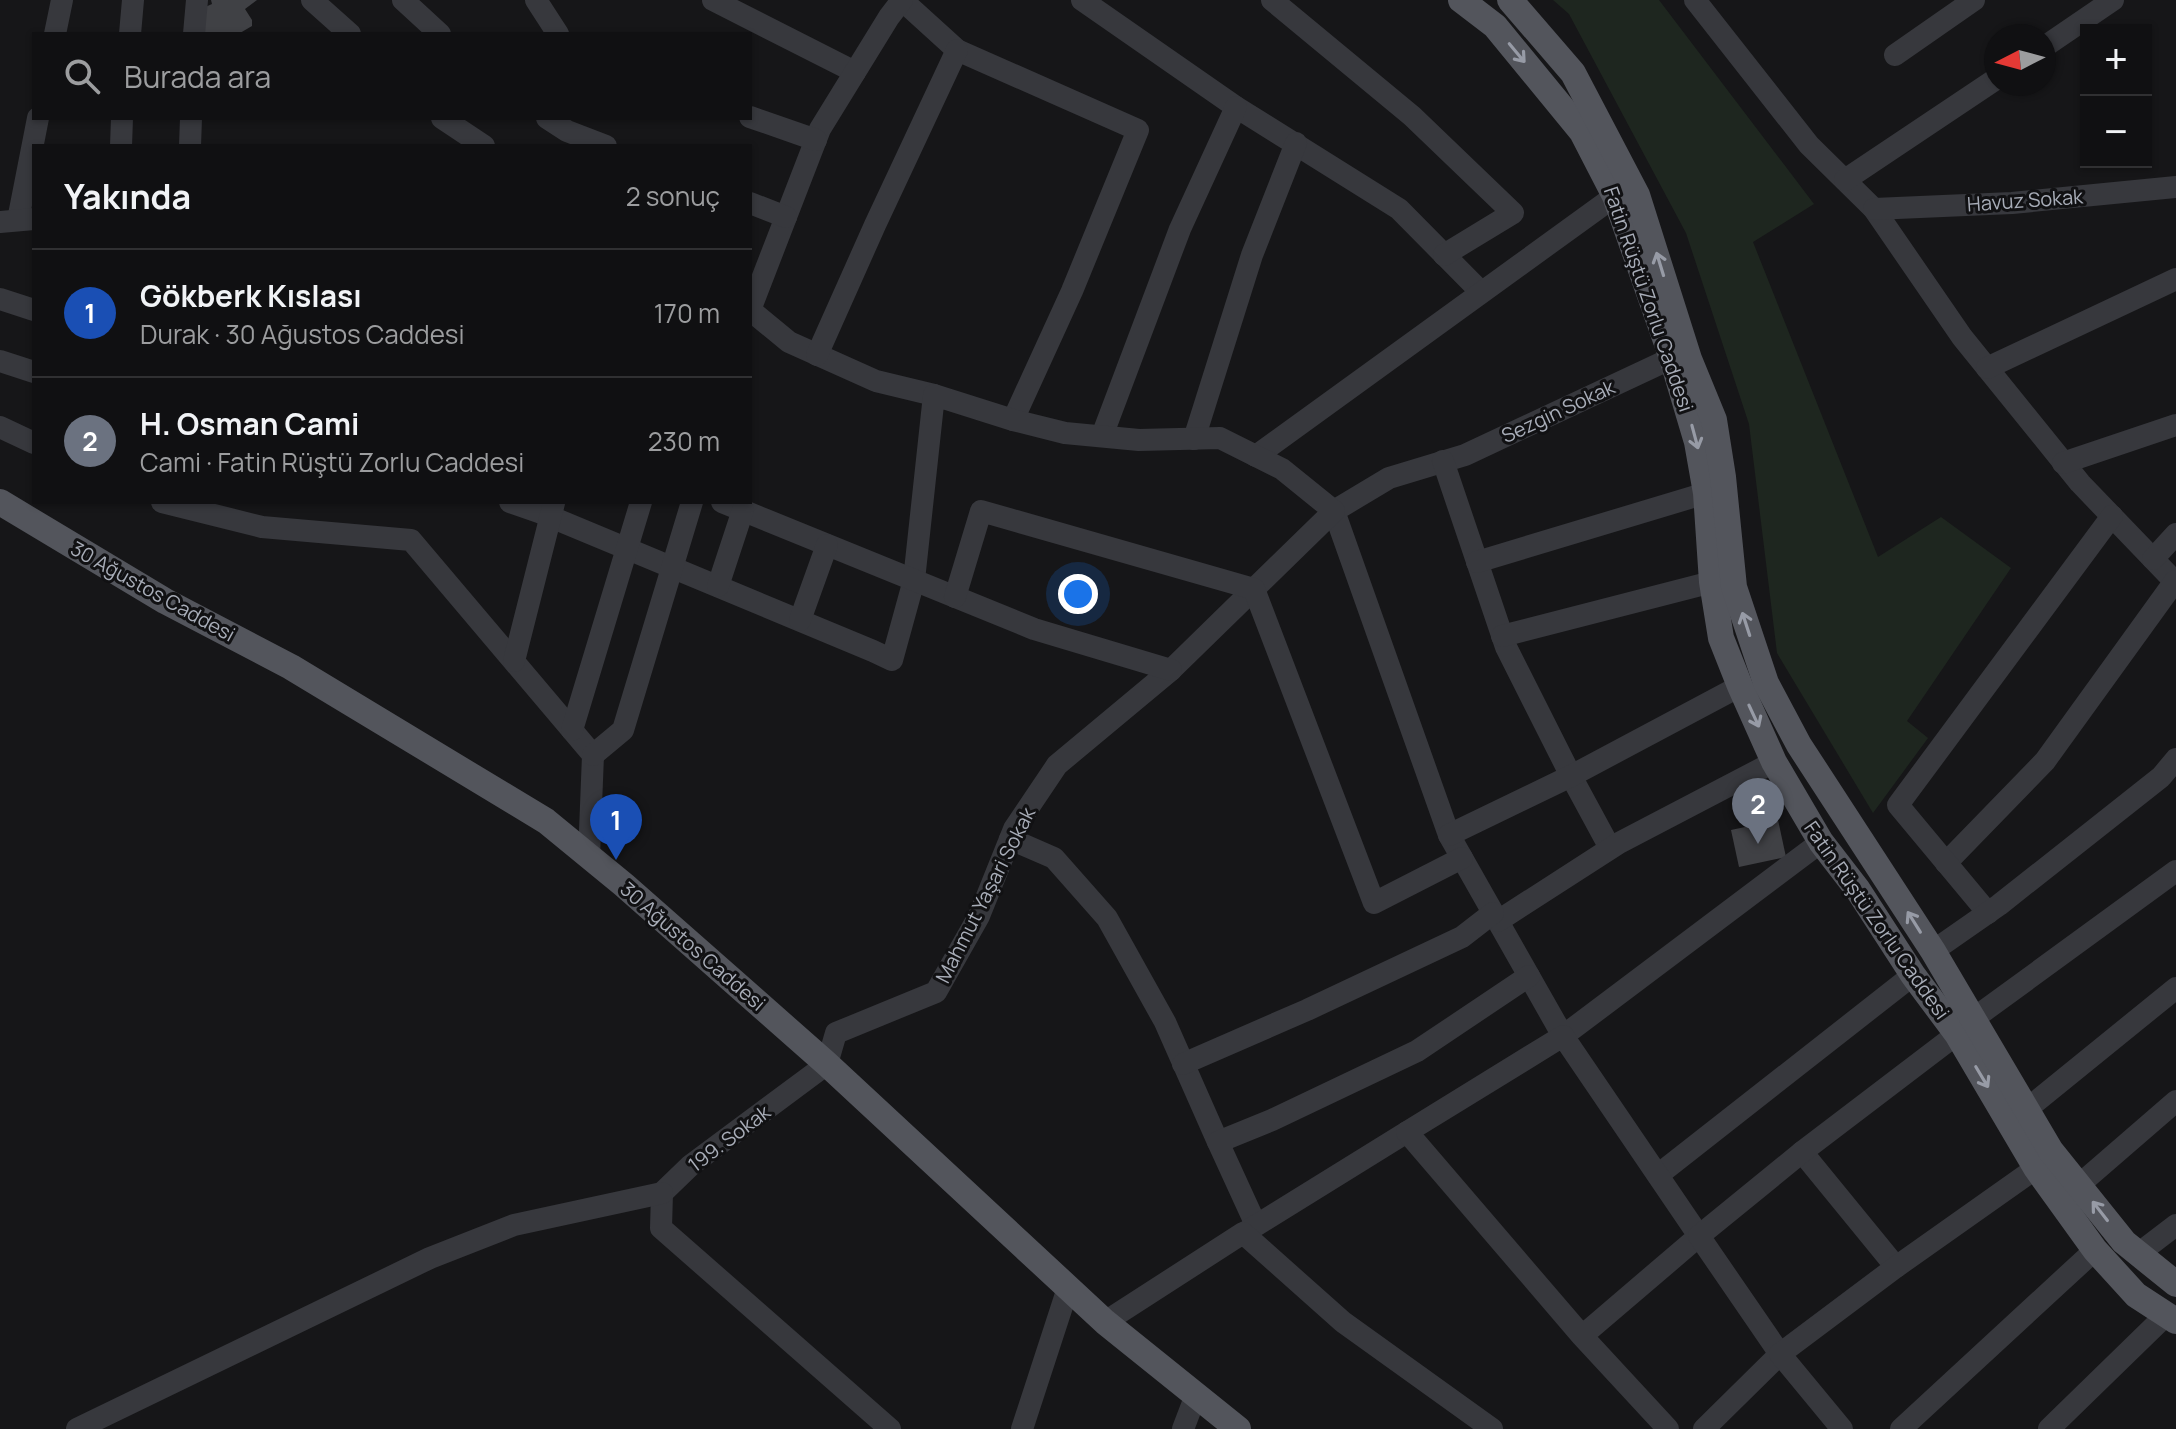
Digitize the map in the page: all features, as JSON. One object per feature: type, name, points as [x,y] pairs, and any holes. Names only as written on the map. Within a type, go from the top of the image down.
[{"type":"main road","name":"Fatin Rüştü Zorlu Caddesi","points":[[1461,0],[1495,26],[1582,132],[1615,196],[1672,358],[1697,442],[1706,493],[1712,582],[1721,638],[1774,762],[1821,842],[1858,890],[1913,975],[1965,1026],[2027,1109],[2051,1151],[2124,1242],[2176,1284]]},
{"type":"main road","name":"Fatin Rüştü Zorlu Caddesi","points":[[1510,0],[1573,73],[1637,195],[1689,359],[1714,420],[1734,587],[1766,683],[1799,745],[1933,951],[1965,1026],[2036,1168],[2095,1250],[2136,1295],[2171,1318]]},
{"type":"main road","name":"30 Ağustos Caddesi","points":[[0,502],[165,601],[291,667],[546,821],[827,1064],[1105,1322],[1238,1429]]},
{"type":"street","points":[[55,32],[62,0]]},
{"type":"street","points":[[130,32],[133,0]]},
{"type":"street","points":[[194,32],[197,0]]},
{"type":"street","points":[[312,0],[348,32]]},
{"type":"street","points":[[403,0],[438,32]]},
{"type":"street","points":[[536,0],[557,32]]},
{"type":"street","points":[[713,0],[855,72]]},
{"type":"street","points":[[752,305],[820,129],[902,0],[957,50],[1138,130],[1072,291],[1013,420]]},
{"type":"street","points":[[1082,0],[1236,107],[1399,209],[1481,292]]},
{"type":"street","points":[[1272,0],[1412,116],[1513,213],[1444,255]]},
{"type":"street","points":[[1695,0],[1809,145],[1874,209],[1962,337],[2063,463],[2175,582],[2045,761],[1946,863]]},
{"type":"street","points":[[1895,55],[1974,0]]},
{"type":"street","points":[[2056,39],[2113,0]]},
{"type":"street","points":[[817,355],[957,50]]},
{"type":"street","points":[[1845,180],[1984,87]]},
{"type":"street","points":[[1102,436],[1180,229],[1236,107]]},
{"type":"street","points":[[752,118],[816,140]]},
{"type":"street","points":[[33,144],[38,120]]},
{"type":"street","points":[[121,144],[122,120]]},
{"type":"street","points":[[190,144],[191,120]]},
{"type":"street","points":[[445,120],[476,144]]},
{"type":"street","points":[[550,120],[567,131],[601,144]]},
{"type":"street","points":[[1194,439],[1252,255],[1296,143]]},
{"type":"street","points":[[17,220],[32,147]]},
{"type":"street","name":"Havuz Sokak","points":[[1874,209],[2012,203],[2176,187]]},
{"type":"street","points":[[1256,456],[1615,196]]},
{"type":"street","points":[[752,204],[786,217]]},
{"type":"street","points":[[1987,368],[2176,279]]},
{"type":"street","points":[[0,299],[32,309]]},
{"type":"street","points":[[752,312],[789,342],[876,381],[934,395],[1013,420],[1065,433],[1139,440],[1220,438],[1282,469],[1334,511],[1449,835],[1563,1036],[1780,1354],[1842,1429]]},
{"type":"street","name":"Sezgin Sokak","points":[[1334,511],[1389,478],[1465,455],[1672,358]]},
{"type":"street","points":[[0,361],[32,371]]},
{"type":"street","points":[[522,504],[552,509],[627,548],[892,660],[914,580],[934,395]]},
{"type":"street","points":[[2063,463],[2176,425]]},
{"type":"street","points":[[0,427],[32,442]]},
{"type":"street","points":[[1443,461],[1506,647],[1610,848]]},
{"type":"street","points":[[1477,562],[1706,493]]},
{"type":"street","points":[[170,504],[262,527],[411,540],[593,755],[589,857]]},
{"type":"street","points":[[572,730],[640,504]]},
{"type":"street","points":[[593,755],[623,730],[691,504]]},
{"type":"street","points":[[718,586],[732,506],[1034,629],[1171,670]]},
{"type":"street","points":[[514,661],[552,509]]},
{"type":"street","points":[[955,597],[981,511],[1254,589],[1374,903],[1462,858]]},
{"type":"street","name":"Mahmut Yaşari Sokak","points":[[827,1064],[836,1033],[936,992],[979,916],[1010,839],[1057,765],[1171,670],[1334,511]]},
{"type":"street","points":[[1988,913],[1898,805],[2112,516]]},
{"type":"street","points":[[2153,559],[2176,534]]},
{"type":"street","points":[[800,620],[827,545]]},
{"type":"street","points":[[1502,636],[1712,582]]},
{"type":"street","points":[[1449,835],[1571,776],[1740,686]]},
{"type":"street","points":[[1183,1064],[1462,937],[1610,848],[1774,762]]},
{"type":"street","points":[[1933,951],[2171,776]]},
{"type":"street","points":[[1010,839],[1054,858],[1107,918],[1165,1022],[1218,1142],[1250,1229],[1343,1322],[1492,1429]]},
{"type":"street","points":[[1105,1322],[1563,1036],[1821,842]]},
{"type":"street","points":[[1582,1336],[1802,1152],[1965,1026],[2176,871]]},
{"type":"street","points":[[1658,1175],[1913,975]]},
{"type":"street","points":[[1218,1142],[1272,1120],[1417,1051],[1529,976]]},
{"type":"street","points":[[2027,1109],[2176,988]]},
{"type":"street","name":"199. Sokak","points":[[662,1193],[691,1165],[827,1064]]},
{"type":"street","points":[[2079,1185],[2176,1101]]},
{"type":"street","points":[[1407,1132],[1582,1336],[1668,1429]]},
{"type":"street","points":[[1802,1152],[1896,1267]]},
{"type":"street","points":[[1704,1429],[1780,1354],[2036,1168]]},
{"type":"street","points":[[77,1429],[430,1258],[514,1225],[662,1193],[661,1228],[890,1429]]},
{"type":"street","points":[[2138,1254],[2176,1225]]},
{"type":"street","points":[[1901,1429],[2095,1250]]},
{"type":"street","points":[[1022,1429],[1068,1288]]},
{"type":"street","points":[[2049,1429],[2171,1318]]},
{"type":"street","points":[[1183,1429],[1196,1395]]},
{"type":"shaded area","points":[[1553,0],[1659,0],[1814,204],[1753,242],[1878,557],[1941,517],[2011,568],[1907,721],[1928,738],[1873,813],[1777,653],[1749,424],[1686,233],[1569,14]]},
{"type":"building","points":[[211,0],[257,0],[245,9],[252,26],[242,32],[204,32],[203,8],[212,4]]},
{"type":"building","points":[[1778,820],[1786,857],[1739,867],[1731,830]]},
{"type":"place","name":"H. Osman Cami","points":[[1758,844]]},
{"type":"place","name":"Gökberk Kıslası","points":[[616,860]]}]
